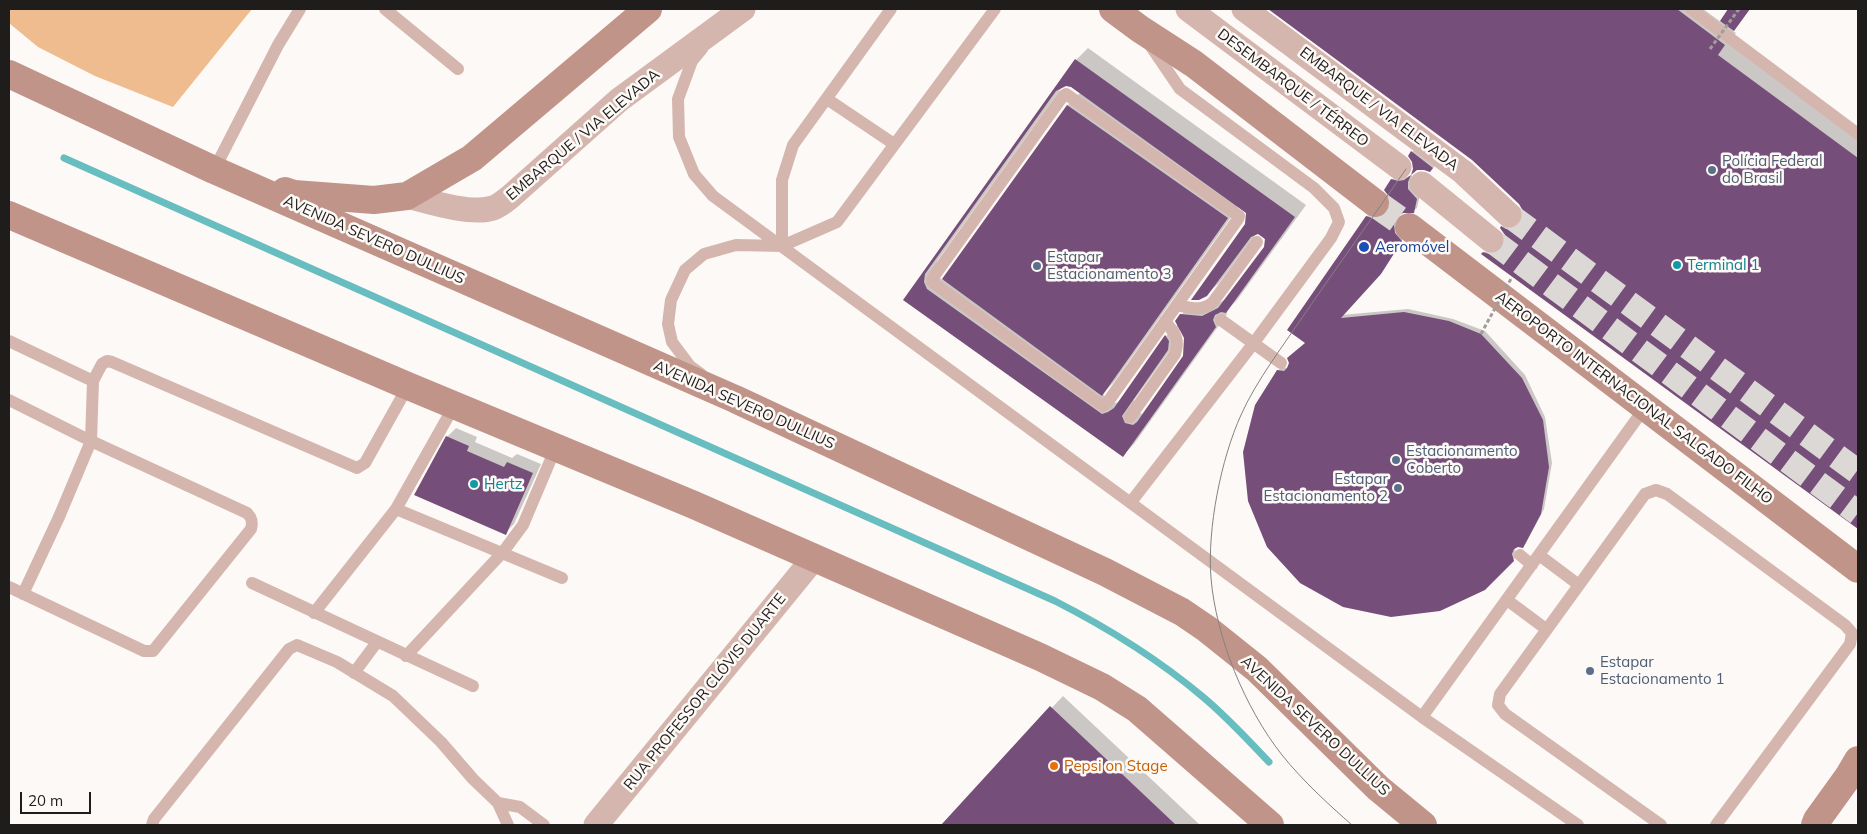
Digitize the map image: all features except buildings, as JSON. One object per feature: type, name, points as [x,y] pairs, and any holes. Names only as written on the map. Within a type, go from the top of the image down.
[{"type":"main road","points":[[214,170],[294,194],[374,200],[407,196],[472,158],[648,9]]},
{"type":"main road","points":[[1113,9],[1194,64],[1375,203]]},
{"type":"main road","name":"AVENIDA SEVERO DULLIUS","points":[[9,74],[214,170],[735,399],[1105,572],[1182,612],[1257,669],[1378,788],[1423,825]]},
{"type":"main road","points":[[10,218],[454,406],[694,505],[1040,657],[1137,708],[1270,825]]},
{"type":"main road","name":"AEROPORTO INTERNACIONAL SALGADO FILHO","points":[[1409,227],[1858,569]]},
{"type":"main road","points":[[1814,823],[1855,769]]},
{"type":"street","name":"DESEMBARQUE / TÉRREO","points":[[1188,9],[1399,167]]},
{"type":"street","name":"EMBARQUE / VIA ELEVADA","points":[[1244,9],[1463,172],[1509,215]]},
{"type":"street","name":"EMBARQUE / VIA ELEVADA","points":[[407,196],[443,206],[482,210],[495,208],[510,197],[619,100],[735,14]]},
{"type":"street","points":[[1422,184],[1491,240]]},
{"type":"street","name":"RUA PROFESSOR CLÓVIS DUARTE","points":[[596,825],[814,558]]},
{"type":"lane","points":[[214,170],[278,45],[300,9]]},
{"type":"lane","points":[[385,9],[458,69]]},
{"type":"lane","points":[[782,246],[782,180],[793,145],[891,9]]},
{"type":"lane","points":[[735,399],[690,366],[672,342],[668,324],[671,300],[685,270],[704,254],[736,245],[782,246],[837,222],[995,9]]},
{"type":"lane","points":[[1691,9],[1858,134]]},
{"type":"lane","points":[[735,14],[692,62],[678,100],[679,137],[694,174],[713,196],[1422,717],[1578,825]]},
{"type":"lane","points":[[1131,502],[1253,344],[1331,238],[1339,222],[1334,208],[1314,188],[1180,89],[1140,29]]},
{"type":"lane","points":[[1066,94],[1239,216],[1165,321],[1103,406],[932,282],[932,278],[1066,94]]},
{"type":"lane","points":[[826,98],[894,144]]},
{"type":"lane","points":[[1177,305],[1204,309],[1213,302],[1257,242]]},
{"type":"lane","points":[[1221,320],[1281,363]]},
{"type":"lane","points":[[1130,417],[1175,354],[1178,344],[1174,332],[1165,321]]},
{"type":"lane","points":[[9,341],[93,381]]},
{"type":"lane","points":[[23,594],[59,517],[91,441],[93,381],[102,364],[107,361],[357,468],[365,463],[408,386]]},
{"type":"lane","points":[[9,400],[91,441],[246,513],[251,517],[253,523],[251,529],[153,651],[144,651],[9,587]]},
{"type":"lane","points":[[314,613],[396,509],[454,406]]},
{"type":"lane","points":[[1422,717],[1646,406]]},
{"type":"lane","points":[[406,656],[503,552],[523,525],[556,448]]},
{"type":"lane","points":[[1661,825],[1505,714],[1498,705],[1500,694],[1645,494],[1656,490],[1667,494],[1845,625],[1852,633],[1850,644],[1716,825]]},
{"type":"lane","points":[[396,509],[562,578]]},
{"type":"lane","points":[[1520,555],[1535,560],[1579,585]]},
{"type":"lane","points":[[252,583],[473,686]]},
{"type":"lane","points":[[1507,600],[1546,630]]},
{"type":"lane","points":[[354,673],[377,642]]},
{"type":"lane","points":[[152,825],[154,819],[292,646],[297,645],[337,662],[392,696],[441,742],[473,779],[498,803],[506,825]]},
{"type":"lane","points":[[498,803],[520,807],[544,825]]},
{"type":"lane","points":[[506,825],[520,807]]},
{"type":"path","points":[[1710,50],[1739,9]]},
{"type":"path","points":[[1481,334],[1512,277]]},
{"type":"shaded area","points":[[9,9],[252,9],[173,107],[95,76],[38,47],[9,23]]},
{"type":"waterway","points":[[64,158],[1055,601],[1113,633],[1186,683],[1220,712],[1269,762]]},
{"type":"tunnel","points":[[1375,203],[1409,227]]},
{"type":"tunnel","points":[[1509,215],[1858,472]]},
{"type":"tunnel","points":[[1491,240],[1858,513]]},
{"type":"tram line","points":[[1352,825],[1316,792],[1282,755],[1256,716],[1245,694],[1234,671],[1219,624],[1211,578],[1211,538],[1213,516],[1227,452],[1247,402],[1280,349],[1406,169]]},
{"type":"place","name":"Polícia Federal do Brasil","points":[[1712,170]]},
{"type":"place","name":"Aeromóvel","points":[[1364,247]]},
{"type":"place","name":"Terminal 1","points":[[1677,265]]},
{"type":"place","name":"Estapar Estacionamento 3","points":[[1037,266]]},
{"type":"place","name":"Estacionamento Coberto","points":[[1396,460]]},
{"type":"place","name":"Hertz","points":[[474,484]]},
{"type":"place","name":"Estapar Estacionamento 2","points":[[1398,488]]},
{"type":"place","name":"Estapar Estacionamento 1","points":[[1590,671]]},
{"type":"place","name":"Pepsi on Stage","points":[[1054,766]]}]
